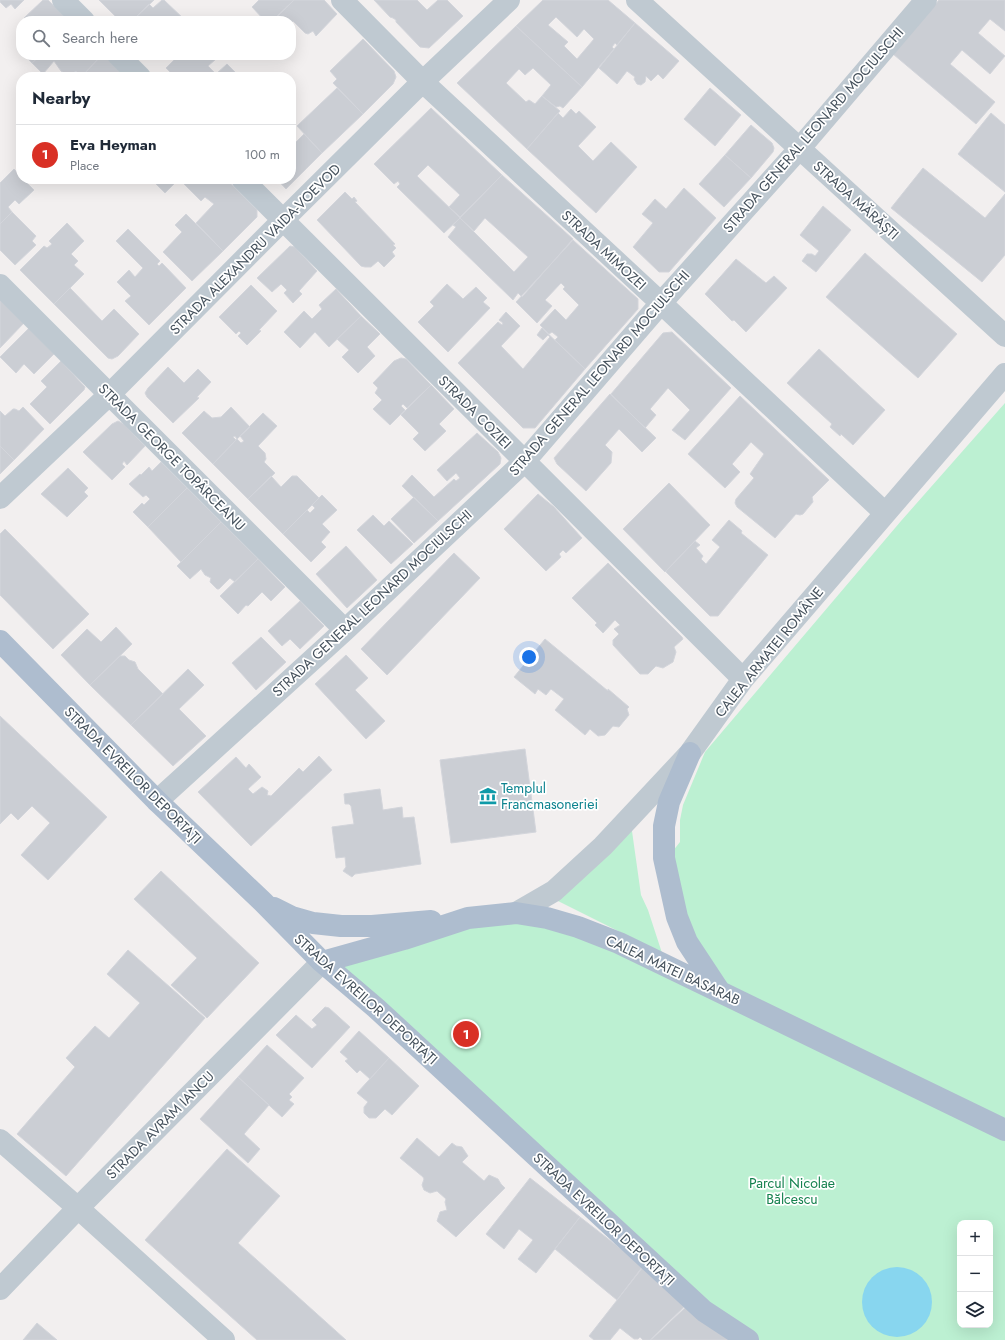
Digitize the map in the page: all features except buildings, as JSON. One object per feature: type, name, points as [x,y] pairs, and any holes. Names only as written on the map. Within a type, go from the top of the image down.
[{"type":"main road","name":"STRADA EVREILOR DEPORTAŢI","points":[[0,641],[157,801],[263,902],[322,962],[376,1008],[704,1311],[748,1340]]},
{"type":"main road","points":[[690,753],[669,802],[664,826],[664,858],[677,917],[686,942],[721,993]]},
{"type":"main road","points":[[263,902],[292,917],[312,924],[372,926],[468,918]]},
{"type":"main road","name":"CALEA MATEI BASARAB","points":[[322,962],[404,939],[468,918],[516,912],[547,918],[619,943],[1005,1130]]},
{"type":"street","points":[[63,0],[79,16]]},
{"type":"street","name":"STRADA MIMOZEI","points":[[342,0],[423,82],[885,513]]},
{"type":"street","name":"STRADA ALEXANDRU VAIDA-VOEVOD","points":[[0,498],[110,394],[283,220],[423,82],[509,0]]},
{"type":"street","name":"STRADA MĂRĂȘTI","points":[[637,0],[1005,336]]},
{"type":"street","name":"STRADA GENERAL LEONARD MOCIULSCHI","points":[[157,801],[344,630],[524,462],[661,303],[800,148],[926,0]]},
{"type":"street","points":[[123,60],[135,72]]},
{"type":"street","name":"STRADA COZIEI","points":[[247,184],[743,679]]},
{"type":"street","name":"STRADA GEORGE TOPÂRCEANU","points":[[0,285],[344,630]]},
{"type":"street","name":"CALEA ARMATEI ROMÂNE","points":[[516,912],[554,891],[603,846],[690,753],[743,679],[1005,374]]},
{"type":"street","name":"STRADA AVRAM IANCU","points":[[0,1289],[78,1208],[322,962]]},
{"type":"street","points":[[0,1140],[78,1208],[224,1340]]},
{"type":"green space","name":"Parcul Nicolae Bălcescu","points":[[1005,403],[1005,1340],[748,1340],[322,962],[516,913],[720,992],[660,867],[680,842],[680,820],[683,805],[705,752],[901,521]]},
{"type":"green space","points":[[631,824],[641,895],[648,910],[662,953],[558,901]]},
{"type":"water","points":[[890,1267],[904,1267],[917,1273],[926,1282],[930,1288],[932,1302],[930,1316],[922,1327],[911,1335],[904,1337],[890,1337],[883,1335],[872,1327],[864,1316],[862,1309],[862,1295],[864,1288],[872,1277],[883,1269]]},
{"type":"place","name":"Templul Francmasoneriei","points":[[488,796]]},
{"type":"place","name":"Eva Heyman","points":[[466,1034]]}]
